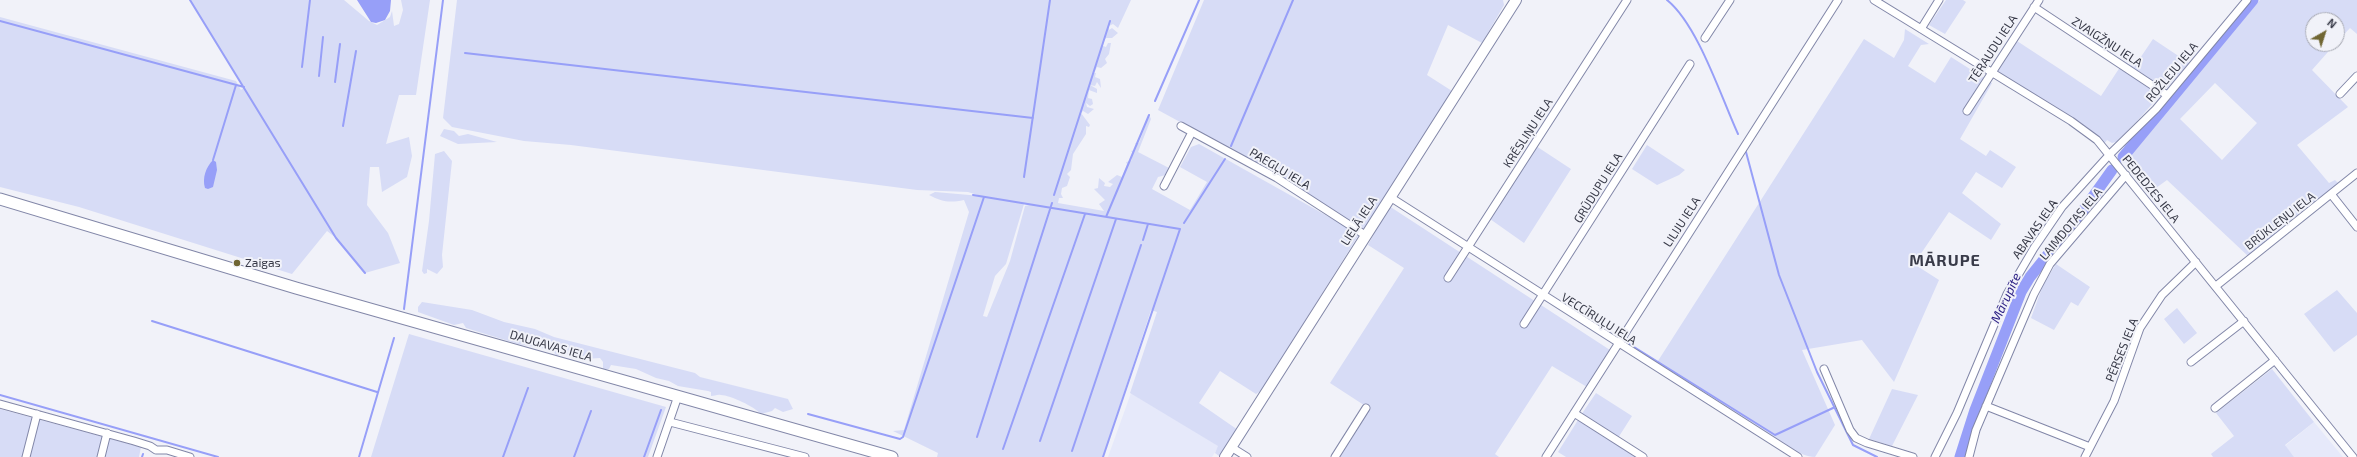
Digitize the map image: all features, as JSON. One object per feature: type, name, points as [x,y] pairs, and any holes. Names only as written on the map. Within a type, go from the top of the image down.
[{"type":"main road","name":"DAUGAVAS IELA","points":[[0,199],[204,260],[892,457]]},
{"type":"street","name":"KRĒSLIŅU IELA","points":[[1448,278],[1626,0]]},
{"type":"street","points":[[1705,38],[1730,0]]},
{"type":"street","name":"LILIJU IELA","points":[[1546,457],[1838,0]]},
{"type":"street","name":"PEDEDZES IELA","points":[[1874,0],[2081,128],[2110,154],[2353,457]]},
{"type":"street","points":[[1921,29],[1939,0]]},
{"type":"street","name":"TĒRAUDU IELA","points":[[1967,111],[1990,72],[2039,0]]},
{"type":"street","name":"ROŽLEJU IELA","points":[[2110,154],[2140,126],[2247,0]]},
{"type":"street","name":"LIELĀ IELA","points":[[1225,457],[1514,1]]},
{"type":"street","name":"ZVAIGŽŅU IELA","points":[[2034,8],[2167,95]]},
{"type":"street","name":"GRŪDUPU IELA","points":[[1524,324],[1690,64]]},
{"type":"street","points":[[2340,94],[2357,76]]},
{"type":"street","name":"PAEGĻU IELA","points":[[1180,126],[1277,178],[1365,235]]},
{"type":"street","points":[[1164,186],[1192,132]]},
{"type":"street","name":"ABAVAS IELA","points":[[1935,457],[1957,413],[2007,294],[2021,268],[2062,207],[2110,154]]},
{"type":"street","name":"BRŪKLEŅU IELA","points":[[2216,286],[2357,173]]},
{"type":"street","name":"LAIMDOTAS IELA","points":[[1986,406],[2034,294],[2050,264],[2126,175]]},
{"type":"street","points":[[2331,194],[2357,227]]},
{"type":"street","name":"VECCĪRUĻU IELA","points":[[1390,197],[1618,344],[1798,457]]},
{"type":"street","name":"PĒRSES IELA","points":[[2085,457],[2114,401],[2140,328],[2162,295],[2196,262]]},
{"type":"street","points":[[2191,362],[2244,321]]},
{"type":"street","points":[[2215,408],[2275,360]]},
{"type":"street","points":[[1824,369],[1850,430],[1856,438],[1913,457]]},
{"type":"street","points":[[657,457],[678,396]]},
{"type":"street","points":[[0,404],[150,446],[154,454],[167,450],[190,457]]},
{"type":"street","points":[[1969,457],[1976,430],[1986,406],[2090,446]]},
{"type":"street","points":[[1335,457],[1366,408]]},
{"type":"street","points":[[1574,413],[1643,457]]},
{"type":"street","points":[[26,457],[37,414]]},
{"type":"street","points":[[670,422],[804,457]]},
{"type":"street","points":[[101,457],[107,433]]},
{"type":"street","points":[[1231,447],[1247,457]]},
{"type":"shaded area","points":[[190,0],[344,0],[369,21],[377,25],[390,17],[392,11],[394,26],[399,24],[403,10],[401,0],[430,0],[416,95],[399,95],[386,144],[409,137],[412,156],[407,177],[382,192],[379,167],[370,167],[367,205],[388,233],[400,263],[365,273],[336,238],[327,231],[292,274],[79,207],[0,187],[0,17],[236,81],[241,90],[244,87]]},
{"type":"shaded area","points":[[457,0],[1131,0],[1118,28],[1113,24],[1109,26],[1109,30],[1112,28],[1118,33],[1112,38],[1106,38],[1103,42],[1103,46],[1106,47],[1108,43],[1111,43],[1109,54],[1105,59],[1107,63],[1101,68],[1097,67],[1094,73],[1096,73],[1095,77],[1100,79],[1101,88],[1097,82],[1095,86],[1090,85],[1097,89],[1097,93],[1089,90],[1088,98],[1092,99],[1093,104],[1090,106],[1086,103],[1087,107],[1094,109],[1088,114],[1083,111],[1081,113],[1090,125],[1089,127],[1086,126],[1086,134],[1073,154],[1071,170],[1067,174],[1070,177],[1067,186],[1062,188],[1061,194],[1063,198],[1059,198],[1058,203],[1104,211],[1099,204],[1105,200],[1094,189],[1098,188],[1099,178],[1105,183],[1104,186],[1110,187],[1113,184],[1108,182],[1117,175],[1122,177],[1127,164],[1126,162],[1131,161],[1133,153],[1131,151],[1135,150],[1137,146],[1135,143],[1139,143],[1149,115],[1151,119],[1138,152],[1169,168],[1166,175],[1158,177],[1152,189],[1190,210],[1207,182],[1180,167],[1191,147],[1199,144],[1354,231],[1358,236],[1261,391],[1256,394],[1220,371],[1199,403],[1238,430],[1219,456],[1215,453],[1218,446],[1130,393],[1157,312],[1151,310],[1103,457],[937,457],[938,453],[893,431],[904,430],[969,212],[964,200],[946,201],[929,195],[935,192],[981,196],[968,192],[917,190],[571,145],[524,141],[452,127],[443,118]],"holes":[[[1024,204],[1029,205],[1025,206],[1010,261],[987,317],[983,316],[995,276],[1006,264]]]},
{"type":"shaded area","points":[[1204,0],[1503,0],[1504,5],[1482,43],[1448,25],[1427,75],[1452,91],[1364,230],[1237,153],[1158,110]]},
{"type":"shaded area","points":[[1946,0],[1963,0],[1966,2],[1945,34],[1929,25]]},
{"type":"shaded area","points":[[2260,0],[2357,0],[2357,34],[2350,28],[2345,33],[2345,12],[2305,12],[2305,52],[2328,52],[2312,70],[2348,107],[2297,145],[2329,183],[2335,180],[2339,184],[2308,206],[2248,256],[2167,180],[2149,193],[2121,156],[2126,150],[2124,146],[2144,127]],"holes":[[[2215,83],[2257,123],[2222,160],[2180,119]]]},
{"type":"shaded area","points":[[1905,29],[1929,44],[1921,45],[1908,66],[1935,83],[1951,57],[1992,83],[1960,139],[1986,156],[1990,150],[2016,167],[2002,188],[1976,172],[1962,193],[2001,224],[1991,240],[1949,212],[1914,264],[1939,280],[1894,382],[1862,340],[1802,350],[1835,425],[1815,457],[1802,454],[1760,432],[1656,364],[1864,39],[1894,58],[1904,40]]},
{"type":"shaded area","points":[[2153,39],[2189,63],[2137,121],[2116,142],[2112,143],[2107,140],[2104,144],[1997,72],[2017,41],[2101,96],[2124,61],[2134,67]]},
{"type":"shaded area","points":[[444,129],[454,131],[459,136],[468,134],[497,142],[458,144],[440,136]]},
{"type":"shaded area","points":[[1647,145],[1685,170],[1679,175],[1657,185],[1632,169]]},
{"type":"shaded area","points":[[1536,146],[1571,169],[1524,243],[1490,219]]},
{"type":"shaded area","points":[[444,151],[452,161],[442,255],[443,267],[437,274],[427,269],[427,273],[424,274],[422,271],[429,221],[435,154]]},
{"type":"shaded area","points":[[1389,206],[1610,350],[1587,387],[1552,366],[1495,454],[1499,457],[1339,457],[1370,409],[1330,383],[1404,268],[1368,245]]},
{"type":"shaded area","points":[[2056,264],[2090,287],[2078,306],[2071,302],[2054,330],[2031,318],[2043,285]]},
{"type":"shaded area","points":[[2337,290],[2357,313],[2357,335],[2334,352],[2304,314]]},
{"type":"shaded area","points":[[422,302],[472,310],[504,322],[535,329],[554,337],[695,373],[700,377],[788,399],[793,409],[783,412],[775,408],[772,411],[761,414],[736,399],[720,395],[711,396],[711,392],[678,386],[669,381],[656,378],[636,369],[611,365],[609,369],[603,370],[603,362],[600,358],[585,359],[561,353],[557,356],[552,350],[518,344],[466,328],[463,323],[454,325],[418,312],[418,307]]},
{"type":"shaded area","points":[[2177,308],[2197,333],[2184,344],[2164,319]]},
{"type":"shaded area","points":[[409,334],[666,407],[648,457],[371,457]]},
{"type":"shaded area","points":[[2272,369],[2314,422],[2285,445],[2294,457],[2213,457],[2211,454],[2234,436],[2216,413]]},
{"type":"shaded area","points":[[1892,389],[1918,395],[1892,446],[1869,439]]},
{"type":"shaded area","points":[[1131,393],[1219,446],[1212,457],[1108,457]]},
{"type":"shaded area","points":[[1596,393],[1632,416],[1618,438],[1581,415]]},
{"type":"shaded area","points":[[0,409],[141,447],[139,457],[0,457]]},
{"type":"shaded area","points":[[1578,420],[1636,457],[1566,457],[1558,452]]},
{"type":"shaded area","points":[[2314,422],[2343,457],[2294,457],[2285,446]]},
{"type":"water","points":[[357,0],[391,0],[390,11],[385,20],[376,23],[371,22]]},
{"type":"water","points":[[213,160],[216,162],[217,170],[213,187],[208,189],[205,188],[204,177],[208,166]]},
{"type":"waterway","points":[[190,0],[336,238],[365,273]]},
{"type":"waterway","points":[[302,67],[310,0]]},
{"type":"waterway","points":[[404,309],[443,0]]},
{"type":"waterway","points":[[1024,177],[1050,0]]},
{"type":"waterway","points":[[1155,101],[1199,0]]},
{"type":"waterway","points":[[1231,146],[1293,0]]},
{"type":"waterway","points":[[1667,0],[1678,11],[1689,26],[1699,44],[1738,134]]},
{"type":"waterway","name":"Mārupīte","points":[[2123,157],[2253,0]]},
{"type":"waterway","points":[[0,21],[244,87]]},
{"type":"waterway","points":[[1054,195],[1110,21]]},
{"type":"waterway","points":[[319,76],[323,37]]},
{"type":"waterway","points":[[335,82],[340,44]]},
{"type":"waterway","points":[[343,126],[356,51]]},
{"type":"waterway","points":[[465,53],[1033,118]]},
{"type":"waterway","points":[[213,160],[236,85]]},
{"type":"waterway","points":[[1106,217],[1149,115]]},
{"type":"waterway","points":[[1746,152],[1779,275],[1817,372],[1853,445],[1877,457]]},
{"type":"waterway","points":[[1184,223],[1225,159]]},
{"type":"waterway","name":"Mārupīte","points":[[1960,457],[1975,410],[2021,292],[2030,277],[2082,212],[2112,170]]},
{"type":"waterway","points":[[973,195],[1180,229],[1103,457]]},
{"type":"waterway","points":[[808,414],[900,439],[903,437],[984,197]]},
{"type":"waterway","points":[[977,437],[1052,203]]},
{"type":"waterway","points":[[1003,449],[1085,214]]},
{"type":"waterway","points":[[1040,441],[1116,219]]},
{"type":"waterway","points":[[1143,240],[1148,224]]},
{"type":"waterway","points":[[1072,451],[1141,245]]},
{"type":"waterway","points":[[152,321],[377,392]]},
{"type":"waterway","points":[[359,457],[394,338]]},
{"type":"waterway","points":[[1626,342],[1775,435],[1833,408]]},
{"type":"waterway","points":[[503,457],[528,388]]},
{"type":"waterway","points":[[0,395],[218,457]]},
{"type":"waterway","points":[[644,457],[661,410]]},
{"type":"waterway","points":[[574,457],[591,411]]},
{"type":"place","name":"Zaigas","points":[[237,263]]},
{"type":"district","name":"MĀRUPE","points":[[1945,261]]}]
